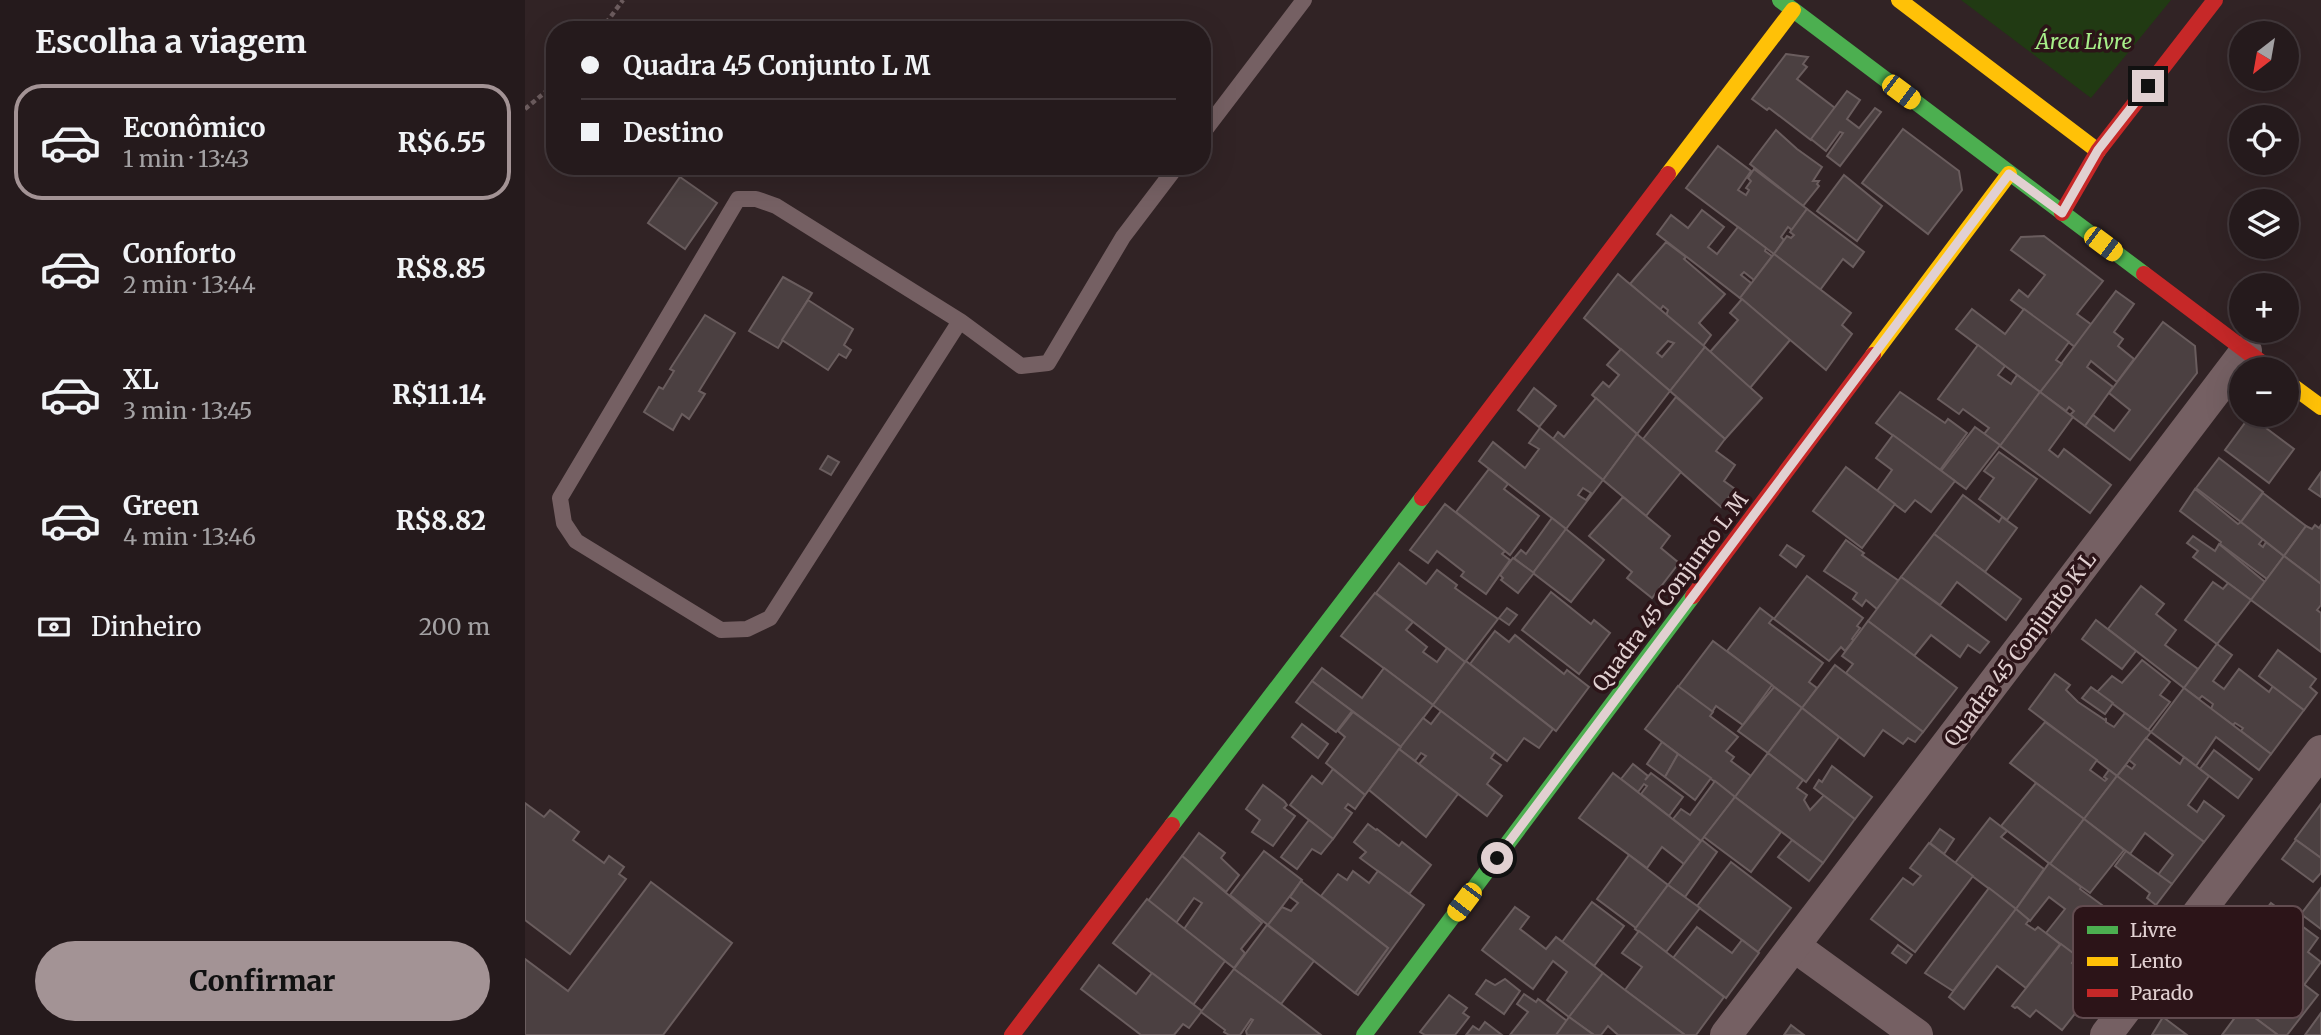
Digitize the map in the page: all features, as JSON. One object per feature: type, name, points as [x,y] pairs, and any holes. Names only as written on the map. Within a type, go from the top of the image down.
[{"type":"street","points":[[1899,0],[2098,150]]},
{"type":"street","points":[[2062,213],[2098,150],[2215,0]]},
{"type":"street","points":[[1011,1035],[1786,5],[2254,357]]},
{"type":"street","name":"Quadra 45 Conjunto L M","points":[[1364,1035],[2009,174]]},
{"type":"street","points":[[2299,391],[2321,407]]},
{"type":"street","name":"Quadra 45 Conjunto K L","points":[[1726,1035],[2229,397]]},
{"type":"street","points":[[2204,906],[2321,751]]},
{"type":"street","points":[[1794,946],[1917,1035]]},
{"type":"street","points":[[2106,1035],[2119,1018]]},
{"type":"lane","points":[[1211,122],[1304,0]]},
{"type":"lane","points":[[960,321],[770,618],[747,629],[721,630],[576,541],[564,523],[560,498],[738,199],[757,199],[776,206],[960,321],[1021,366],[1048,363],[1123,237],[1170,175]]},
{"type":"path","points":[[608,21],[623,0]]},
{"type":"path","points":[[525,109],[546,92]]},
{"type":"green space","name":"Área Livre","points":[[1961,0],[2171,0],[2091,98]]},
{"type":"building","points":[[1786,54],[1808,57],[1803,64],[1807,67],[1797,79],[1835,108],[1811,140],[1769,108],[1767,110],[1752,99]]},
{"type":"building","points":[[1847,91],[1860,100],[1847,119],[1859,128],[1875,108],[1881,112],[1840,166],[1827,156],[1843,133],[1840,132],[1826,151],[1811,139]]},
{"type":"building","points":[[1903,129],[1959,171],[1962,190],[1928,234],[1862,183]]},
{"type":"building","points":[[1776,130],[1822,167],[1813,181],[1819,181],[1819,186],[1803,206],[1750,164]]},
{"type":"building","points":[[1718,146],[1751,171],[1738,190],[1746,195],[1749,190],[1746,188],[1751,181],[1748,178],[1754,169],[1807,209],[1792,230],[1788,227],[1781,237],[1784,240],[1774,254],[1686,188]]},
{"type":"building","points":[[1844,175],[1882,206],[1857,241],[1817,211]]},
{"type":"building","points":[[680,177],[717,203],[685,249],[648,223]]},
{"type":"building","points":[[1807,209],[1864,252],[1853,267],[1843,259],[1820,290],[1774,254],[1787,236],[1791,238],[1794,235],[1790,232]]},
{"type":"building","points":[[1702,210],[1724,227],[1708,247],[1717,254],[1738,227],[1766,248],[1765,251],[1772,256],[1754,280],[1744,272],[1741,275],[1751,283],[1740,298],[1657,234],[1671,215],[1688,228]]},
{"type":"building","points":[[2044,236],[2103,281],[2077,314],[2092,325],[2075,347],[2011,300],[2019,290],[2028,297],[2045,275],[2011,250],[2021,237]]},
{"type":"building","points":[[1666,242],[1725,294],[1699,323],[1711,335],[1703,346],[1666,316],[1668,310],[1663,306],[1660,310],[1630,284]]},
{"type":"building","points":[[1774,254],[1851,313],[1842,325],[1852,334],[1826,370],[1740,298]]},
{"type":"building","points":[[1618,274],[1705,347],[1670,391],[1584,318]],"holes":[[[1668,341],[1674,343],[1662,357],[1657,353]]]},
{"type":"building","points":[[783,277],[812,293],[778,348],[749,331]]},
{"type":"building","points":[[2116,291],[2134,304],[2114,332],[2123,339],[2118,346],[2134,359],[2117,382],[2091,361],[2087,367],[2113,387],[2085,426],[2070,415],[2074,411],[2069,407],[2066,411],[2040,392]]},
{"type":"building","points":[[1742,299],[1790,340],[1750,388],[1710,352],[1738,320],[1730,313]]},
{"type":"building","points":[[808,300],[853,329],[844,345],[851,350],[846,358],[839,354],[828,370],[782,340]]},
{"type":"building","points":[[1972,309],[2005,334],[2024,309],[2069,342],[2056,360],[2062,364],[2040,392],[1956,329]]},
{"type":"building","points":[[705,315],[735,333],[699,391],[705,394],[689,419],[682,414],[673,430],[644,412],[659,387],[663,389],[674,371],[670,369]]},
{"type":"building","points":[[2163,322],[2195,346],[2197,373],[2130,460],[2085,426],[2093,415],[2114,431],[2130,410],[2109,393]]},
{"type":"building","points":[[1978,345],[2005,366],[1998,375],[2011,384],[2017,375],[2040,392],[2000,446],[1984,434],[1989,428],[1963,409],[1959,414],[1938,399]]},
{"type":"building","points":[[1705,347],[1762,398],[1725,439],[1670,391]]},
{"type":"building","points":[[1621,349],[1670,391],[1637,434],[1592,395],[1603,382],[1609,387],[1619,375],[1607,365]]},
{"type":"building","points":[[1534,388],[1556,406],[1539,427],[1518,410]]},
{"type":"building","points":[[1900,392],[1945,423],[1948,419],[1967,433],[1940,470],[1876,423]]},
{"type":"building","points":[[2040,392],[2073,417],[2049,450],[2058,457],[2064,449],[2111,485],[2090,513],[2000,446]]},
{"type":"building","points":[[1676,397],[1725,439],[1716,451],[1735,465],[1724,481],[1735,489],[1721,507],[1643,439]]},
{"type":"building","points":[[1596,398],[1637,434],[1603,480],[1553,439],[1558,432],[1564,437]]},
{"type":"building","points":[[1975,427],[2000,445],[1966,489],[1941,471]]},
{"type":"building","points":[[2242,427],[2265,427],[2294,449],[2269,483],[2225,450]]},
{"type":"building","points":[[1540,428],[1603,480],[1566,529],[1479,461],[1493,442],[1525,468],[1539,449],[1529,443]],"holes":[[[1583,488],[1591,493],[1586,500],[1578,495]]]},
{"type":"building","points":[[1637,434],[1681,472],[1646,516],[1603,480]]},
{"type":"building","points":[[1893,435],[1955,481],[1931,512],[1915,500],[1905,512],[1877,491],[1892,470],[1876,458]]},
{"type":"building","points":[[1999,452],[2037,479],[2007,520],[1979,499],[1994,478],[1984,471]]},
{"type":"building","points":[[828,456],[839,462],[831,475],[820,469]]},
{"type":"building","points":[[2219,458],[2263,492],[2241,522],[2196,488]]},
{"type":"building","points":[[1846,467],[1895,504],[1862,548],[1813,511]]},
{"type":"building","points":[[1489,469],[1508,484],[1504,489],[1539,516],[1510,555],[1456,512]]},
{"type":"building","points":[[2321,472],[2321,497],[2309,489]]},
{"type":"building","points":[[2195,489],[2238,524],[2241,522],[2263,539],[2259,544],[2263,547],[2266,542],[2284,556],[2267,579],[2180,511]]},
{"type":"building","points":[[2263,493],[2306,526],[2284,556],[2241,522]]},
{"type":"building","points":[[1963,495],[1999,522],[2002,517],[2017,528],[1985,572],[1934,534]]},
{"type":"building","points":[[1623,497],[1670,536],[1661,548],[1679,563],[1652,598],[1627,578],[1632,572],[1589,536]]},
{"type":"building","points":[[1445,504],[1505,551],[1502,554],[1510,560],[1486,594],[1461,576],[1464,572],[1437,551],[1428,563],[1410,550]]},
{"type":"building","points":[[1552,518],[1566,529],[1533,573],[1514,558],[1521,550],[1526,554]]},
{"type":"building","points":[[2315,525],[2319,528],[2321,525],[2321,584],[2284,556],[2306,526],[2312,529]]},
{"type":"building","points":[[1566,529],[1604,560],[1571,602],[1533,573]]},
{"type":"building","points":[[1934,534],[2021,599],[2006,620],[1957,582],[1940,605],[1901,577]]},
{"type":"building","points":[[2193,536],[2215,551],[2219,544],[2265,582],[2251,600],[2193,557],[2198,551],[2187,543]]},
{"type":"building","points":[[1846,540],[1899,581],[1877,609],[1866,600],[1862,606],[1853,599],[1857,593],[1824,571]]},
{"type":"building","points":[[1787,545],[1804,556],[1796,567],[1780,555]]},
{"type":"building","points":[[2284,556],[2321,584],[2321,605],[2317,610],[2321,613],[2321,652],[2251,600]]},
{"type":"building","points":[[1513,558],[1534,573],[1518,593],[1501,580],[1503,578],[1500,575]]},
{"type":"building","points":[[1399,563],[1426,584],[1437,570],[1457,585],[1455,588],[1498,619],[1465,662],[1376,593]]},
{"type":"building","points":[[1807,576],[1863,618],[1857,626],[1860,628],[1852,639],[1854,640],[1845,651],[1841,647],[1829,661],[1774,619]]},
{"type":"building","points":[[1901,577],[1989,642],[1980,653],[1968,645],[1960,657],[1931,635],[1914,656],[1868,621]]},
{"type":"building","points":[[2213,582],[2223,589],[2228,583],[2251,600],[2217,644],[2185,620]]},
{"type":"building","points":[[2141,586],[2164,604],[2156,614],[2176,630],[2165,645],[2198,669],[2184,688],[2108,629]]},
{"type":"building","points":[[1551,592],[1591,624],[1594,620],[1610,633],[1579,674],[1522,630]]},
{"type":"building","points":[[1375,593],[1413,622],[1406,630],[1427,647],[1423,652],[1437,662],[1447,648],[1465,662],[1433,705],[1341,636]]},
{"type":"building","points":[[1507,608],[1517,615],[1509,625],[1499,618]]},
{"type":"building","points":[[1760,608],[1773,618],[1769,623],[1823,663],[1809,682],[1817,688],[1802,708],[1727,651]]},
{"type":"building","points":[[2096,620],[2136,651],[2122,669],[2082,639]]},
{"type":"building","points":[[1868,621],[1957,688],[1923,732],[1846,673],[1853,664],[1842,656]]},
{"type":"building","points":[[1495,631],[1509,642],[1515,635],[1564,674],[1567,670],[1589,687],[1556,731],[1470,664]]},
{"type":"building","points":[[1713,641],[1772,685],[1743,725],[1716,706],[1712,712],[1678,687]]},
{"type":"building","points":[[2217,644],[2232,655],[2213,681],[2224,689],[2239,669],[2269,692],[2273,686],[2304,710],[2271,754],[2241,731],[2243,728],[2235,723],[2233,725],[2211,709],[2213,704],[2202,696],[2199,699],[2184,688]]},
{"type":"building","points":[[2278,650],[2316,679],[2310,687],[2317,693],[2304,710],[2259,676]]},
{"type":"building","points":[[2142,660],[2170,682],[2160,695],[2170,702],[2148,730],[2097,692],[2112,676],[2122,683]]},
{"type":"building","points":[[1466,661],[1553,729],[1539,748],[1524,738],[1507,761],[1433,705]]},
{"type":"building","points":[[1835,665],[1923,732],[1915,742],[1908,738],[1903,744],[1883,730],[1864,756],[1802,708]]},
{"type":"building","points":[[1322,668],[1362,698],[1384,668],[1433,705],[1401,747],[1312,681]]},
{"type":"building","points":[[2055,674],[2070,685],[2066,690],[2078,702],[2105,720],[2106,718],[2106,722],[2114,727],[2125,713],[2151,732],[2117,776],[2029,709]]},
{"type":"building","points":[[1312,681],[1352,711],[1336,732],[1296,702]]},
{"type":"building","points":[[1678,686],[1713,712],[1710,716],[1738,737],[1726,751],[1734,757],[1731,761],[1751,776],[1735,797],[1645,729]]},
{"type":"building","points":[[1774,687],[1802,708],[1768,753],[1738,731]]},
{"type":"building","points":[[2091,687],[2113,703],[2105,714],[2082,698]]},
{"type":"building","points":[[2184,688],[2271,754],[2259,770],[2216,737],[2196,766],[2151,732]]},
{"type":"building","points":[[1802,708],[1839,737],[1806,782],[1768,753]]},
{"type":"building","points":[[1441,711],[1495,752],[1491,758],[1501,765],[1487,784],[1502,796],[1487,816],[1419,764],[1426,756],[1421,753],[1415,761],[1399,749],[1423,718],[1431,724]]},
{"type":"building","points":[[1353,712],[1401,747],[1365,795],[1326,763],[1345,737],[1338,731]]},
{"type":"building","points":[[2045,722],[2097,760],[2090,770],[2105,781],[2107,779],[2104,777],[2109,770],[2117,776],[2084,819],[2010,763]]},
{"type":"building","points":[[1302,724],[1328,744],[1318,758],[1292,737]]},
{"type":"building","points":[[2146,738],[2180,764],[2184,757],[2209,776],[2188,805],[2197,812],[2204,801],[2224,816],[2204,842],[2117,776],[2126,765],[2132,769],[2135,765],[2129,760]]},
{"type":"building","points":[[1662,742],[1678,754],[1665,777],[1647,764]]},
{"type":"building","points":[[1399,749],[1458,794],[1426,837],[1369,790]]},
{"type":"building","points":[[2214,750],[2252,779],[2238,798],[2200,769]]},
{"type":"building","points":[[1768,753],[1803,780],[1797,788],[1807,795],[1804,800],[1810,810],[1824,795],[1855,819],[1823,863],[1735,797]]},
{"type":"building","points":[[1678,754],[1711,778],[1695,800],[1665,777]]},
{"type":"building","points":[[1633,764],[1648,776],[1645,780],[1651,773],[1683,797],[1669,816],[1641,794],[1647,786],[1644,784],[1638,792],[1621,779]]},
{"type":"building","points":[[1832,766],[1872,797],[1855,819],[1814,788],[1819,780],[1822,782]]},
{"type":"building","points":[[1333,769],[1365,795],[1355,809],[1348,804],[1345,808],[1352,813],[1333,839],[1290,805],[1312,776],[1322,784]]},
{"type":"building","points":[[1613,773],[1701,841],[1684,864],[1662,847],[1647,868],[1579,818]]},
{"type":"building","points":[[2117,776],[2204,842],[2172,884],[2158,875],[2173,855],[2145,833],[2130,854],[2084,819]]},
{"type":"building","points":[[1715,781],[1735,797],[1701,841],[1673,819],[1681,809],[1690,815]]},
{"type":"building","points":[[2036,783],[2084,819],[2050,864],[2001,826]]},
{"type":"building","points":[[1263,785],[1284,801],[1287,805],[1284,808],[1295,816],[1273,846],[1252,832],[1260,820],[1246,809]]},
{"type":"building","points":[[1735,797],[1781,832],[1751,872],[1704,837]]},
{"type":"building","points":[[525,803],[544,817],[550,810],[579,832],[573,840],[604,863],[609,856],[624,867],[619,874],[626,879],[570,954],[525,920]]},
{"type":"building","points":[[2321,804],[2321,858],[2295,839]]},
{"type":"building","points":[[1990,818],[2007,831],[2001,837],[2044,869],[2016,909],[1955,863]]},
{"type":"building","points":[[2084,819],[2124,850],[2090,893],[2050,864]]},
{"type":"building","points":[[1309,820],[1333,839],[1321,854],[1312,849],[1297,869],[1281,857]]},
{"type":"building","points":[[1368,824],[1399,846],[1402,842],[1431,865],[1409,894],[1360,858],[1366,852],[1354,842]]},
{"type":"building","points":[[1940,829],[1954,839],[1944,854],[1930,843]]},
{"type":"building","points":[[1199,833],[1225,853],[1221,858],[1239,875],[1226,892],[1182,856]]},
{"type":"building","points":[[1702,840],[1717,852],[1685,897],[1668,885]]},
{"type":"building","points":[[1792,840],[1823,863],[1809,881],[1778,857]]},
{"type":"building","points":[[2296,840],[2321,858],[2321,873],[2313,882],[2282,859]]},
{"type":"building","points":[[1929,843],[1973,876],[1915,952],[1871,919],[1903,878],[1913,885],[1921,876],[1910,868]]},
{"type":"building","points":[[1264,851],[1302,880],[1268,925],[1230,895]]},
{"type":"building","points":[[2126,851],[2172,884],[2156,905],[2147,898],[2150,893],[2115,866]]},
{"type":"building","points":[[1629,855],[1668,885],[1636,928],[1597,899]]},
{"type":"building","points":[[1182,856],[1262,923],[1241,949],[1245,953],[1234,968],[1184,929],[1202,903],[1194,898],[1176,923],[1148,901]]},
{"type":"building","points":[[1731,862],[1791,908],[1758,952],[1697,906]]},
{"type":"building","points":[[2049,863],[2103,906],[2073,906],[2073,953],[2046,933],[2065,909],[2049,897],[2030,921],[2016,909]]},
{"type":"building","points":[[1353,871],[1369,883],[1378,871],[1424,905],[1358,995],[1355,993],[1388,948],[1321,896],[1338,874],[1347,880]]},
{"type":"building","points":[[1301,881],[1388,948],[1355,993],[1268,925],[1282,907],[1291,911],[1298,903],[1290,897]]},
{"type":"building","points":[[651,882],[732,943],[663,1035],[525,1035],[525,959],[568,991]]},
{"type":"building","points":[[1668,885],[1700,908],[1666,952],[1635,929]]},
{"type":"building","points":[[1989,888],[2016,909],[1953,991],[1925,973]]},
{"type":"building","points":[[2321,888],[2321,929],[2303,916],[2303,911]]},
{"type":"building","points":[[1147,899],[1225,961],[1193,1005],[1113,943]]},
{"type":"building","points":[[1592,902],[1624,926],[1594,966],[1562,942]]},
{"type":"building","points":[[1515,907],[1529,917],[1520,929],[1546,949],[1556,937],[1603,973],[1569,1017],[1547,1000],[1567,972],[1553,961],[1533,989],[1482,950]]},
{"type":"building","points":[[2016,909],[2029,920],[2026,924],[2035,930],[2038,927],[2060,944],[2026,988],[1997,966],[1964,1009],[1949,997]]},
{"type":"building","points":[[1267,925],[1314,961],[1281,1004],[1234,969]]},
{"type":"building","points":[[1697,927],[1732,953],[1742,940],[1759,953],[1726,998],[1673,958]]},
{"type":"building","points":[[2303,927],[2318,938],[2308,952],[2321,962],[2304,985]]},
{"type":"building","points":[[1639,931],[1724,997],[1696,1035],[1685,1035],[1625,990],[1642,967],[1622,953]]},
{"type":"building","points":[[2061,944],[2073,953],[2073,1016],[2062,1030],[2036,1010],[2030,1017],[2012,1006]]},
{"type":"building","points":[[1898,945],[1912,955],[1906,963],[1892,953]]},
{"type":"building","points":[[1099,965],[1136,994],[1152,973],[1202,1011],[1189,1028],[1183,1024],[1174,1035],[1141,1035],[1081,989]]},
{"type":"building","points":[[1234,969],[1321,1035],[1247,1035],[1246,1031],[1253,1020],[1251,1019],[1240,1035],[1224,1032],[1225,1030],[1201,1012]]},
{"type":"building","points":[[1603,973],[1685,1035],[1618,1035],[1608,1026],[1601,1035],[1594,1035],[1569,1017]]},
{"type":"building","points":[[1505,979],[1520,991],[1504,1014],[1476,994],[1486,980],[1495,985]]},
{"type":"building","points":[[2303,984],[2318,995],[2303,1014]]},
{"type":"building","points":[[1524,994],[1536,1002],[1538,999],[1567,1021],[1556,1035],[1510,1035],[1528,1012],[1517,1004]]},
{"type":"building","points":[[1449,995],[1467,1008],[1463,1013],[1469,1017],[1455,1035],[1425,1035],[1420,1032]]},
{"type":"building","points":[[2321,1013],[2321,1035],[2305,1035]]},
{"type":"building","points":[[1569,1017],[1594,1035],[1556,1035]]},
{"type":"building","points":[[2164,1018],[2187,1035],[2152,1035]]},
{"type":"building","points":[[2235,1018],[2255,1018],[2278,1035],[2222,1035]]},
{"type":"building","points":[[2255,1018],[2300,1018],[2287,1035],[2278,1035]]},
{"type":"building","points":[[1485,1022],[1502,1035],[1466,1035],[1473,1026],[1479,1030]]},
{"type":"building","points":[[1791,1025],[1804,1035],[1784,1035]]},
{"type":"traffic: fast","points":[[1780,0],[2144,274]]},
{"type":"traffic: fast","points":[[1172,825],[1422,498]]},
{"type":"traffic: fast","points":[[1364,1035],[1693,596]]},
{"type":"traffic: slow","points":[[1899,0],[2098,151]]},
{"type":"traffic: slow","points":[[1668,174],[1793,10]]},
{"type":"traffic: slow","points":[[1873,355],[2009,174]]},
{"type":"traffic: slow","points":[[2299,391],[2321,407]]},
{"type":"traffic: jam","points":[[2062,213],[2098,151],[2215,0]]},
{"type":"traffic: jam","points":[[1422,498],[1668,174]]},
{"type":"traffic: jam","points":[[2144,274],[2254,357]]},
{"type":"traffic: jam","points":[[1693,596],[1873,355]]},
{"type":"traffic: jam","points":[[1012,1035],[1172,825]]},
{"type":"route","points":[[1497,858],[2009,174],[2062,213],[2098,150],[2148,86]]}]
